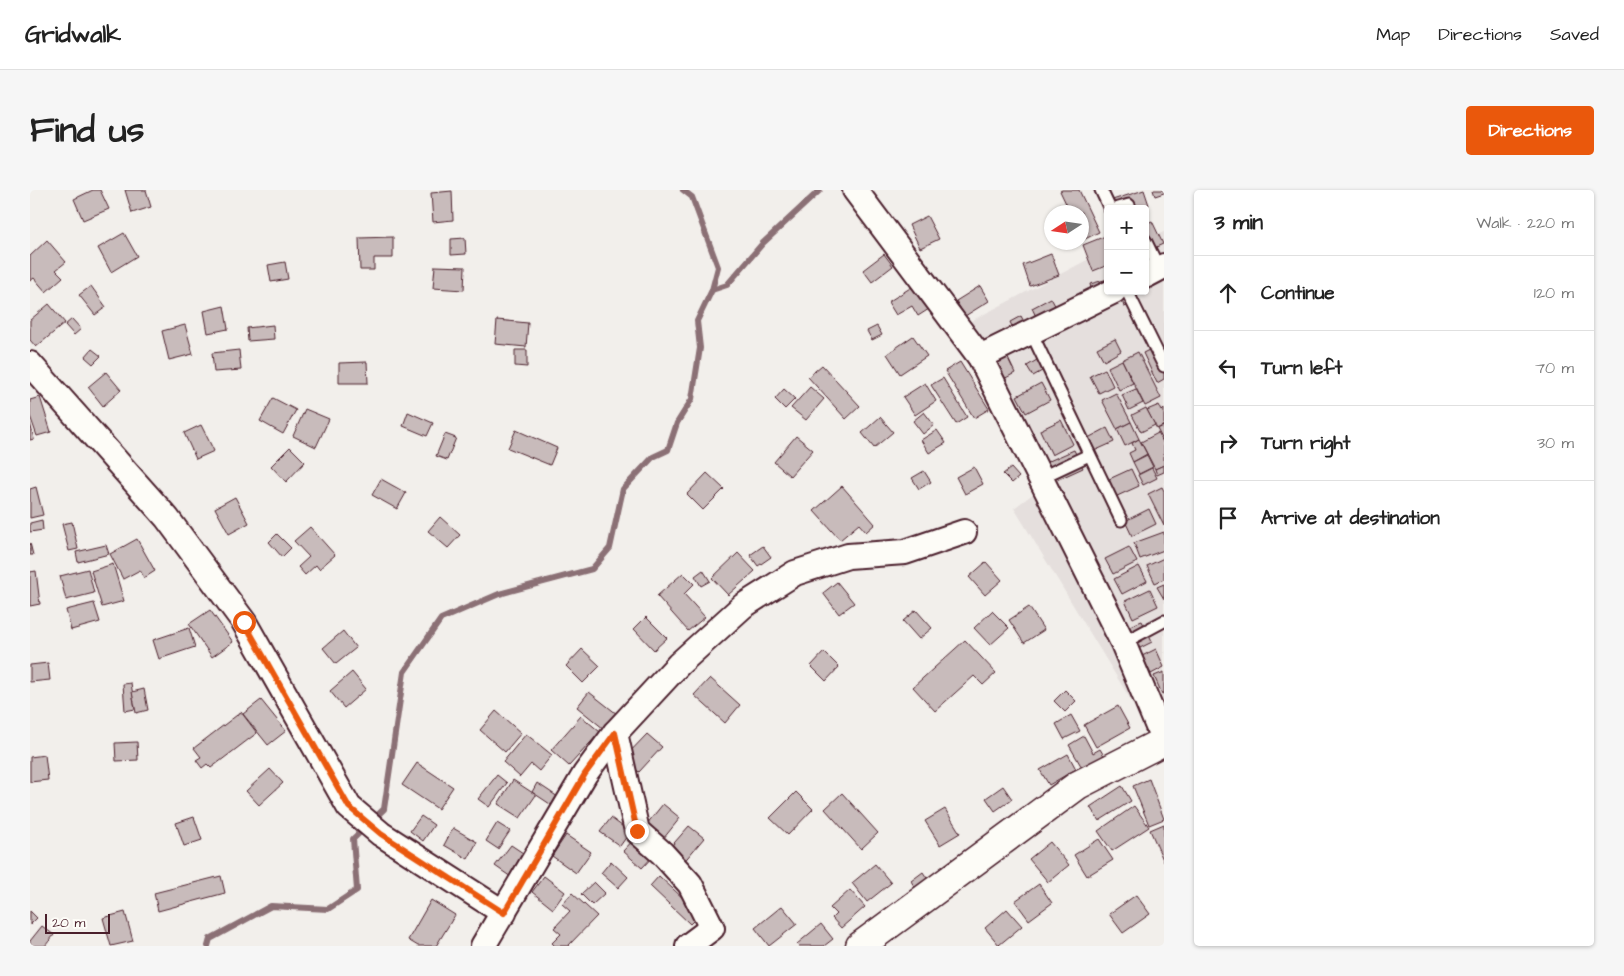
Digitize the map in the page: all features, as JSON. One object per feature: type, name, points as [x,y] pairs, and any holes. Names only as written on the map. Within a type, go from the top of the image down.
[{"type":"street","points":[[855,190],[980,357],[1123,643],[1164,741],[1078,785],[860,946]]},
{"type":"street","points":[[980,357],[1106,295]]},
{"type":"street","points":[[30,364],[167,518],[244,622],[349,807],[381,834],[504,913]]},
{"type":"street","points":[[483,946],[585,774],[615,733],[679,664],[743,606],[795,573],[848,556],[905,552],[964,532]]},
{"type":"street","points":[[615,733],[637,831],[662,853],[690,884],[712,928],[688,946]]},
{"type":"lane","points":[[1101,190],[1108,205]]},
{"type":"lane","points":[[1149,250],[1156,270]]},
{"type":"lane","points":[[1129,295],[1164,366]]},
{"type":"lane","points":[[1031,332],[1121,520]]},
{"type":"lane","points":[[1040,478],[1089,455]]},
{"type":"lane","points":[[1123,643],[1164,621]]},
{"type":"shaded area","points":[[1164,232],[1164,741],[1157,743],[1014,508],[1033,494],[971,321],[1089,259],[1104,253],[1104,295],[1149,295],[1149,238]]},
{"type":"building","points":[[93,190],[100,190],[109,209],[83,220],[74,199]]},
{"type":"building","points":[[125,190],[146,190],[151,207],[132,213]]},
{"type":"building","points":[[1079,190],[1086,205],[1067,205],[1060,191]]},
{"type":"building","points":[[1144,190],[1149,205],[1107,205],[1106,202]]},
{"type":"building","points":[[1153,190],[1164,190],[1164,193],[1155,196]]},
{"type":"building","points":[[452,191],[453,220],[433,222],[431,193]]},
{"type":"building","points":[[1089,211],[1099,232],[1089,237]]},
{"type":"building","points":[[927,216],[939,239],[920,248],[909,225]]},
{"type":"building","points":[[1152,221],[1163,244],[1149,250],[1149,250],[1149,222]]},
{"type":"building","points":[[124,233],[137,256],[111,272],[98,248]]},
{"type":"building","points":[[393,237],[393,258],[374,258],[374,270],[360,270],[359,238]]},
{"type":"building","points":[[1104,237],[1104,267],[1093,271],[1085,250],[1089,250],[1089,243]]},
{"type":"building","points":[[465,238],[466,254],[451,255],[451,239]]},
{"type":"building","points":[[47,240],[66,262],[56,270],[63,277],[46,292],[34,278],[30,281],[30,256]]},
{"type":"building","points":[[884,254],[893,266],[872,282],[863,270]]},
{"type":"building","points":[[1051,254],[1059,275],[1030,286],[1023,265]]},
{"type":"building","points":[[285,262],[288,279],[271,282],[268,265]]},
{"type":"building","points":[[435,266],[465,267],[464,290],[433,288]]},
{"type":"building","points":[[1104,280],[1104,293],[1093,297],[1090,284]]},
{"type":"building","points":[[915,285],[929,309],[918,316],[912,306],[896,315],[888,302]]},
{"type":"building","points":[[91,286],[106,307],[95,315],[79,295]]},
{"type":"building","points":[[980,286],[989,301],[965,316],[956,301]]},
{"type":"building","points":[[1137,295],[1139,303],[1124,307],[1121,296]]},
{"type":"building","points":[[1051,298],[1059,313],[1039,323],[1032,308]]},
{"type":"building","points":[[49,304],[65,323],[36,347],[30,340],[30,320]]},
{"type":"building","points":[[224,306],[228,329],[208,333],[204,311]]},
{"type":"building","points":[[1021,316],[1029,331],[1017,337],[1010,322]]},
{"type":"building","points":[[72,319],[81,329],[74,335],[65,325]]},
{"type":"building","points":[[497,320],[528,323],[526,347],[495,344]]},
{"type":"building","points":[[185,325],[193,354],[169,360],[162,331]]},
{"type":"building","points":[[273,325],[274,339],[248,341],[247,328]]},
{"type":"building","points":[[877,326],[882,335],[872,340],[867,331]]},
{"type":"building","points":[[913,336],[927,356],[900,374],[887,354]]},
{"type":"building","points":[[1115,339],[1121,351],[1104,361],[1097,348]]},
{"type":"building","points":[[1157,346],[1164,360],[1164,379],[1157,383],[1143,353]]},
{"type":"building","points":[[92,349],[101,356],[93,364],[85,357]]},
{"type":"building","points":[[239,350],[241,370],[214,372],[212,353]]},
{"type":"building","points":[[515,350],[527,350],[527,367],[515,366]]},
{"type":"building","points":[[1005,352],[1015,373],[1000,381],[990,360]]},
{"type":"building","points":[[1138,352],[1161,398],[1145,406],[1122,360]]},
{"type":"building","points":[[1045,355],[1051,366],[1033,376],[1027,366]]},
{"type":"building","points":[[1122,360],[1133,383],[1119,390],[1108,367]]},
{"type":"building","points":[[367,362],[368,383],[339,383],[339,363]]},
{"type":"building","points":[[960,362],[989,409],[974,418],[945,371]]},
{"type":"building","points":[[822,365],[860,406],[846,419],[808,377]]},
{"type":"building","points":[[1105,369],[1113,386],[1099,393],[1090,376]]},
{"type":"building","points":[[106,372],[121,390],[103,406],[88,387]]},
{"type":"building","points":[[943,378],[967,417],[956,424],[931,385]]},
{"type":"building","points":[[925,383],[936,401],[915,415],[903,397]]},
{"type":"building","points":[[1041,383],[1050,400],[1026,413],[1017,396]]},
{"type":"building","points":[[810,387],[824,399],[806,420],[791,408]]},
{"type":"building","points":[[784,389],[795,399],[785,409],[775,399]]},
{"type":"building","points":[[1136,389],[1143,403],[1129,410],[1122,395]]},
{"type":"building","points":[[1116,393],[1131,422],[1117,429],[1102,400]]},
{"type":"building","points":[[40,397],[51,432],[37,436],[30,416],[30,400]]},
{"type":"building","points":[[273,398],[296,410],[283,434],[260,421]]},
{"type":"building","points":[[1159,405],[1162,411],[1164,409],[1164,425],[1157,429],[1147,410]]},
{"type":"building","points":[[1146,408],[1155,425],[1141,432],[1132,415]]},
{"type":"building","points":[[305,409],[329,419],[316,447],[293,436]]},
{"type":"building","points":[[408,412],[433,423],[427,436],[403,426]]},
{"type":"building","points":[[924,412],[934,425],[923,434],[913,421]]},
{"type":"building","points":[[880,417],[893,432],[874,448],[862,433]]},
{"type":"building","points":[[1061,420],[1073,444],[1052,455],[1040,430]]},
{"type":"building","points":[[1131,422],[1139,439],[1125,446],[1117,429]]},
{"type":"building","points":[[30,423],[34,439],[30,440]]},
{"type":"building","points":[[201,425],[214,451],[196,459],[184,433]]},
{"type":"building","points":[[1164,426],[1164,442],[1157,429]]},
{"type":"building","points":[[1107,428],[1114,442],[1094,451],[1088,438]]},
{"type":"building","points":[[516,430],[557,448],[550,465],[508,448]]},
{"type":"building","points":[[937,430],[946,443],[929,453],[921,440]]},
{"type":"building","points":[[1158,433],[1164,444],[1164,465],[1155,469],[1141,442]]},
{"type":"building","points":[[445,434],[456,438],[447,460],[436,456]]},
{"type":"building","points":[[796,436],[813,450],[790,476],[774,462]]},
{"type":"building","points":[[1139,439],[1147,454],[1133,462],[1129,453],[1135,450],[1132,443]]},
{"type":"building","points":[[290,447],[305,462],[286,482],[271,466]]},
{"type":"building","points":[[1074,450],[1083,468],[1037,489],[1029,470]]},
{"type":"building","points":[[1147,455],[1153,467],[1139,474],[1133,462]]},
{"type":"building","points":[[1164,465],[1164,472],[1157,475],[1155,469]]},
{"type":"building","points":[[974,467],[983,484],[965,494],[956,477]]},
{"type":"building","points":[[1011,468],[1019,477],[1012,483],[1003,474]]},
{"type":"building","points":[[1152,468],[1157,478],[1143,485],[1138,475]]},
{"type":"building","points":[[1131,469],[1139,486],[1115,497],[1107,480]]},
{"type":"building","points":[[924,471],[931,482],[919,489],[912,478]]},
{"type":"building","points":[[707,473],[724,489],[703,510],[687,494]]},
{"type":"building","points":[[381,479],[406,493],[397,509],[372,495]]},
{"type":"building","points":[[842,486],[875,524],[866,532],[859,524],[840,540],[814,511]]},
{"type":"building","points":[[36,487],[43,515],[30,518],[30,489]]},
{"type":"building","points":[[1162,487],[1164,491],[1164,526],[1148,494]]},
{"type":"building","points":[[235,497],[249,523],[229,534],[215,508]]},
{"type":"building","points":[[1149,509],[1156,524],[1132,536],[1125,521]]},
{"type":"building","points":[[440,517],[460,535],[448,548],[428,531]]},
{"type":"building","points":[[42,520],[43,530],[30,532],[30,523]]},
{"type":"building","points":[[72,522],[78,549],[69,551],[62,524]]},
{"type":"building","points":[[310,527],[335,555],[319,569],[316,565],[305,575],[298,567],[309,557],[294,541]]},
{"type":"building","points":[[1164,532],[1164,550],[1140,559],[1134,543]]},
{"type":"building","points":[[277,534],[291,548],[282,557],[269,542]]},
{"type":"building","points":[[137,539],[155,571],[144,578],[140,570],[123,579],[110,554]]},
{"type":"building","points":[[30,543],[33,555],[30,555]]},
{"type":"building","points":[[106,545],[109,554],[78,562],[76,552]]},
{"type":"building","points":[[763,546],[771,557],[758,566],[750,555]]},
{"type":"building","points":[[1129,547],[1137,562],[1113,574],[1105,559]]},
{"type":"building","points":[[738,553],[755,571],[728,595],[712,578]]},
{"type":"building","points":[[1164,558],[1164,579],[1155,583],[1147,566]]},
{"type":"building","points":[[986,562],[1002,580],[985,595],[969,577]]},
{"type":"building","points":[[113,564],[124,601],[102,607],[91,571]]},
{"type":"building","points":[[1139,566],[1147,581],[1122,594],[1114,579]]},
{"type":"building","points":[[88,569],[94,593],[66,600],[60,576]]},
{"type":"building","points":[[703,570],[710,581],[701,586],[695,576]]},
{"type":"building","points":[[36,571],[40,604],[30,606],[30,572]]},
{"type":"building","points":[[683,573],[694,584],[684,594],[705,617],[688,631],[657,596]]},
{"type":"building","points":[[837,582],[854,603],[839,614],[823,593]]},
{"type":"building","points":[[1164,584],[1164,599],[1157,587]]},
{"type":"building","points":[[1150,589],[1158,606],[1133,618],[1125,601]]},
{"type":"building","points":[[94,603],[100,622],[71,630],[66,610]]},
{"type":"building","points":[[1029,607],[1044,630],[1024,643],[1009,620]]},
{"type":"building","points":[[210,610],[233,642],[212,657],[189,624]]},
{"type":"building","points":[[916,610],[932,628],[919,639],[903,621]]},
{"type":"building","points":[[992,611],[1009,628],[990,645],[974,628]]},
{"type":"building","points":[[646,617],[667,638],[654,650],[634,629]]},
{"type":"building","points":[[1142,621],[1152,642],[1138,649],[1127,627]]},
{"type":"building","points":[[189,628],[195,647],[159,659],[153,640]]},
{"type":"building","points":[[343,631],[356,648],[336,664],[323,648]]},
{"type":"building","points":[[965,640],[996,673],[983,685],[974,676],[935,711],[913,687]]},
{"type":"building","points":[[582,649],[600,666],[583,683],[566,666]]},
{"type":"building","points":[[1156,649],[1164,667],[1151,674],[1142,656]]},
{"type":"building","points":[[824,652],[839,667],[826,681],[811,666]]},
{"type":"building","points":[[48,663],[50,680],[30,682],[30,665]]},
{"type":"building","points":[[352,672],[366,689],[344,708],[330,691]]},
{"type":"building","points":[[1164,672],[1164,693],[1162,694],[1154,676]]},
{"type":"building","points":[[710,678],[740,705],[725,723],[694,695]]},
{"type":"building","points":[[131,683],[135,709],[125,711],[123,684]]},
{"type":"building","points":[[144,689],[148,710],[136,713],[132,692]]},
{"type":"building","points":[[1065,690],[1076,701],[1065,712],[1054,701]]},
{"type":"building","points":[[589,692],[617,714],[604,729],[577,707]]},
{"type":"building","points":[[261,700],[286,731],[268,745],[243,714]]},
{"type":"building","points":[[1118,706],[1130,728],[1096,747],[1084,725]]},
{"type":"building","points":[[496,711],[521,733],[505,752],[480,730]]},
{"type":"building","points":[[241,712],[257,733],[211,768],[207,764],[202,768],[196,760],[201,757],[194,748]]},
{"type":"building","points":[[1071,715],[1080,731],[1064,739],[1056,724]]},
{"type":"building","points":[[581,716],[600,732],[569,766],[551,750]]},
{"type":"building","points":[[526,734],[552,755],[539,771],[531,764],[520,777],[503,762]]},
{"type":"building","points":[[647,734],[662,747],[639,772],[624,758]]},
{"type":"building","points":[[1084,736],[1093,753],[1100,749],[1106,759],[1084,771],[1069,745]]},
{"type":"building","points":[[137,742],[138,760],[116,761],[115,743]]},
{"type":"building","points":[[1068,754],[1076,769],[1049,785],[1040,770]]},
{"type":"building","points":[[45,755],[48,780],[30,782],[30,757]]},
{"type":"building","points":[[417,763],[453,787],[438,809],[402,785]]},
{"type":"building","points":[[270,769],[283,783],[259,805],[246,791]]},
{"type":"building","points":[[497,775],[507,783],[489,807],[478,799]]},
{"type":"building","points":[[1149,779],[1164,819],[1149,825],[1133,786]]},
{"type":"building","points":[[513,780],[536,795],[520,818],[498,804]]},
{"type":"building","points":[[537,783],[561,799],[556,808],[532,792]]},
{"type":"building","points":[[1003,786],[1012,799],[995,811],[986,798]]},
{"type":"building","points":[[1122,786],[1131,801],[1099,821],[1090,807]]},
{"type":"building","points":[[796,792],[813,809],[788,835],[770,818]]},
{"type":"building","points":[[842,793],[878,833],[861,849],[825,809]]},
{"type":"building","points":[[663,804],[680,818],[659,844],[642,830]]},
{"type":"building","points":[[1134,806],[1149,827],[1112,851],[1098,831]]},
{"type":"building","points":[[945,809],[960,833],[940,845],[925,821]]},
{"type":"building","points":[[421,816],[434,825],[423,841],[410,831]]},
{"type":"building","points":[[194,817],[202,840],[184,846],[176,823]]},
{"type":"building","points":[[611,818],[630,832],[620,846],[600,832]]},
{"type":"building","points":[[497,823],[510,831],[498,849],[486,841]]},
{"type":"building","points":[[1164,824],[1164,862],[1150,830]]},
{"type":"building","points":[[689,826],[704,838],[682,864],[667,851]]},
{"type":"building","points":[[453,828],[477,842],[468,859],[444,845]]},
{"type":"building","points":[[566,835],[591,852],[576,873],[552,856]]},
{"type":"building","points":[[637,836],[656,853],[642,868],[623,851]]},
{"type":"building","points":[[1099,839],[1113,860],[1087,876],[1074,855]]},
{"type":"building","points":[[1050,842],[1069,865],[1048,882],[1029,859]]},
{"type":"building","points":[[511,845],[526,855],[511,877],[495,866]]},
{"type":"building","points":[[611,861],[628,877],[618,888],[601,873]]},
{"type":"building","points":[[875,864],[891,883],[867,902],[852,883]]},
{"type":"building","points":[[923,872],[932,886],[919,894],[911,881]]},
{"type":"building","points":[[221,876],[225,893],[158,911],[154,893]]},
{"type":"building","points":[[544,876],[565,892],[553,909],[532,892]]},
{"type":"building","points":[[659,876],[700,914],[690,924],[650,886]]},
{"type":"building","points":[[594,882],[605,893],[592,905],[581,894]]},
{"type":"building","points":[[1039,884],[1052,903],[1029,920],[1015,901]]},
{"type":"building","points":[[850,890],[865,907],[841,928],[832,918],[836,914],[830,908]]},
{"type":"building","points":[[572,893],[597,916],[568,946],[555,946],[552,943],[561,934],[554,928],[570,911],[562,904]]},
{"type":"building","points":[[1136,895],[1150,914],[1123,933],[1109,914]]},
{"type":"building","points":[[431,900],[455,915],[436,946],[418,946],[408,940]]},
{"type":"building","points":[[782,906],[797,924],[769,946],[755,928]]},
{"type":"building","points":[[1007,909],[1022,926],[999,945],[985,928]]},
{"type":"building","points":[[30,911],[37,918],[30,925]]},
{"type":"building","points":[[125,912],[133,941],[111,946],[103,918]]},
{"type":"building","points":[[821,924],[833,939],[824,946],[799,946],[797,944]]},
{"type":"building","points":[[42,926],[54,935],[45,946],[30,946],[30,941]]},
{"type":"waterway","points":[[208,946],[210,939],[271,906],[328,909],[357,890],[353,839],[384,809],[404,672],[441,619],[499,594],[592,569],[610,548],[623,489],[653,457],[668,450],[677,423],[692,399],[700,348],[697,321],[712,290],[718,267],[692,197],[683,190]]},
{"type":"waterway","points":[[712,290],[727,285],[763,243],[820,190]]},
{"type":"route","points":[[244,622],[349,807],[381,834],[504,913],[585,774],[615,733],[637,831]]}]
